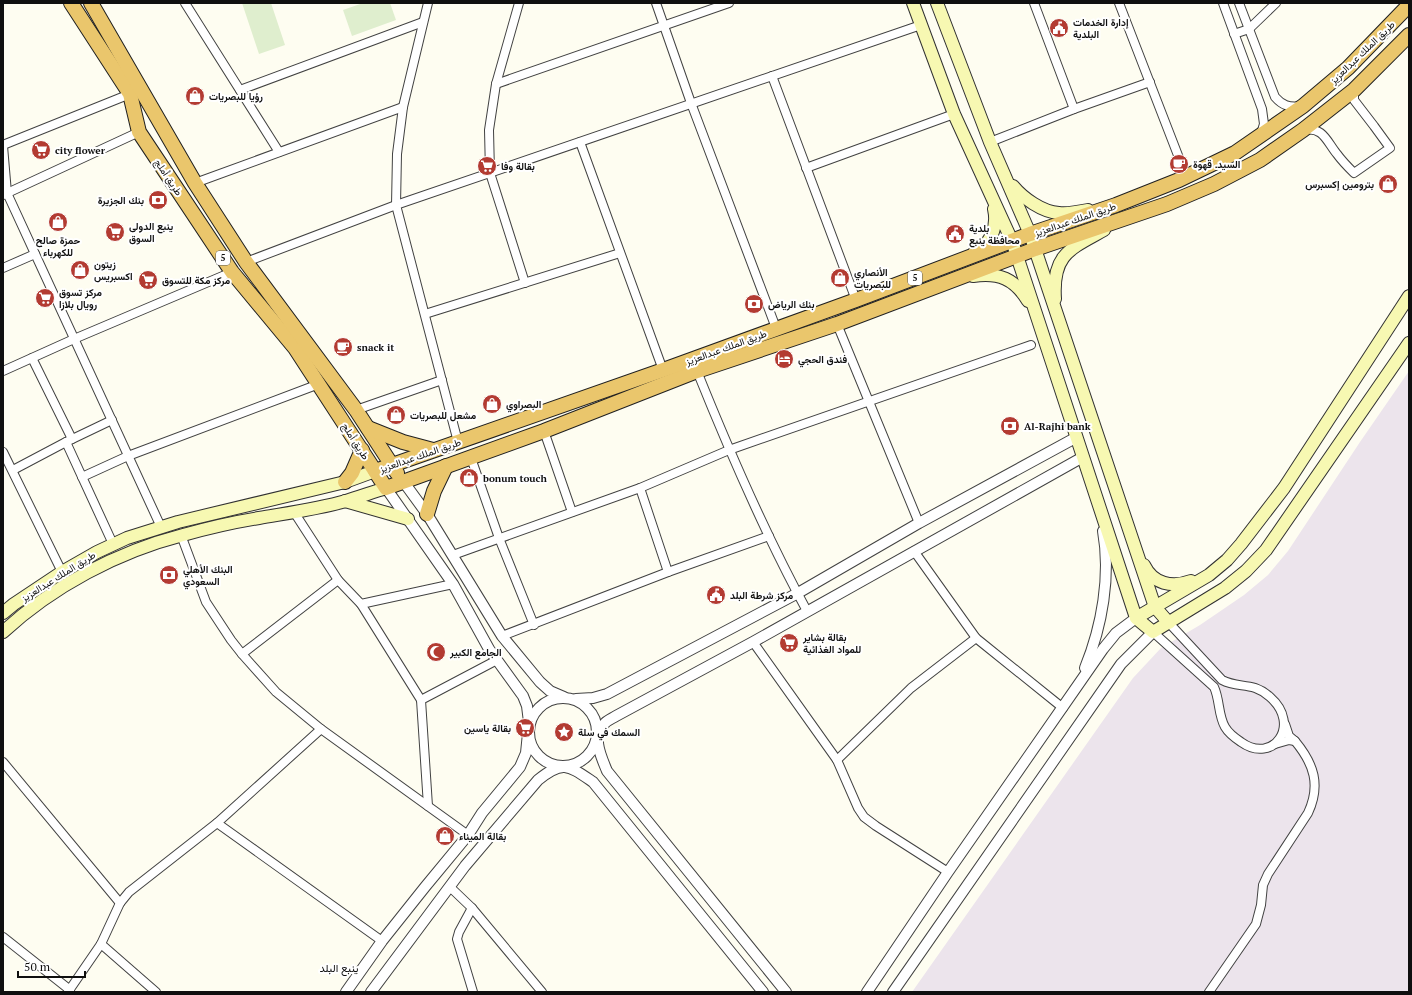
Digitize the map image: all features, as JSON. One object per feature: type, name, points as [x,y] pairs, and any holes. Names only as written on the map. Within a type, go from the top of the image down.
[{"type":"highway","name":"طريق أملج","points":[[71,3],[130,94],[139,132],[232,272],[295,348],[386,488]]},
{"type":"highway","name":"طريق أملج","points":[[94,5],[195,183],[246,262],[356,410],[403,481]]},
{"type":"highway","name":"طريق الملك عبدالعزيز","points":[[375,471],[663,370],[856,300],[1030,234],[1116,205],[1186,176],[1235,153],[1303,106],[1348,68],[1409,5]]},
{"type":"highway","name":"طريق الملك عبدالعزيز","points":[[403,481],[544,431],[697,371],[837,324],[1035,249],[1167,204],[1214,184],[1260,160],[1303,130],[1354,90],[1409,35]]},
{"type":"highway","points":[[368,428],[403,442],[434,450]]},
{"type":"highway","points":[[345,482],[352,473],[362,450]]},
{"type":"highway","points":[[427,514],[434,491],[446,466]]},
{"type":"highway","name":"5","points":[[386,488],[403,481]]},
{"type":"main road","points":[[913,3],[954,114],[990,197],[1012,241],[1136,618],[1153,632],[1225,588],[1246,571],[1266,550],[1409,343]]},
{"type":"main road","points":[[937,3],[990,142],[1030,234],[1155,607],[1169,622]]},
{"type":"main road","points":[[1006,179],[1020,195],[1030,202],[1058,213],[1081,212],[1116,205]]},
{"type":"main road","points":[[951,264],[978,251],[986,244],[993,234],[995,215],[990,197]]},
{"type":"main road","points":[[1056,314],[1055,276],[1061,260],[1074,246],[1122,220]]},
{"type":"main road","points":[[960,277],[986,274],[997,275],[1007,279],[1022,291],[1038,320]]},
{"type":"main road","points":[[1136,618],[1209,575],[1227,560],[1242,544],[1284,488],[1409,296]]},
{"type":"main road","name":"طريق الملك عبدالعزيز","points":[[3,613],[62,572],[97,552],[127,538],[178,522],[345,482],[375,471]]},
{"type":"main road","name":"طريق الملك عبدالعزيز","points":[[3,632],[38,604],[72,582],[104,563],[136,550],[181,535],[257,518],[345,502],[386,488]]},
{"type":"main road","points":[[345,502],[408,519]]},
{"type":"main road","points":[[1130,534],[1147,571],[1154,579],[1161,583],[1171,585],[1183,584],[1209,575]]},
{"type":"street","points":[[185,3],[279,152]]},
{"type":"street","points":[[428,3],[403,107],[397,154],[396,205],[458,442]]},
{"type":"street","points":[[519,3],[496,84],[489,130],[490,173],[525,283]]},
{"type":"street","points":[[656,3],[691,103],[776,328]]},
{"type":"street","points":[[496,84],[729,3]]},
{"type":"street","points":[[1034,3],[1074,109]]},
{"type":"street","points":[[1119,3],[1186,176]]},
{"type":"street","points":[[1222,3],[1257,93],[1264,118],[1263,130],[1259,137]]},
{"type":"street","points":[[1239,3],[1270,87],[1275,96],[1280,103],[1287,106],[1294,108],[1303,106]]},
{"type":"street","points":[[1234,34],[1249,29],[1276,3]]},
{"type":"street","points":[[240,90],[423,22]]},
{"type":"street","points":[[246,262],[396,205],[921,25]]},
{"type":"street","points":[[772,76],[856,300]]},
{"type":"street","points":[[990,142],[1074,109],[1150,82]]},
{"type":"street","points":[[1257,93],[1270,87]]},
{"type":"street","points":[[1303,130],[1316,130],[1323,135],[1336,154],[1354,173],[1390,148],[1354,100],[1354,90]]},
{"type":"street","points":[[130,94],[3,145],[5,194],[35,254],[161,527]]},
{"type":"street","points":[[195,183],[403,107]]},
{"type":"street","points":[[806,168],[954,114]]},
{"type":"street","points":[[5,194],[139,132]]},
{"type":"street","points":[[580,142],[663,370]]},
{"type":"street","points":[[424,314],[620,253]]},
{"type":"street","points":[[3,268],[35,254]]},
{"type":"street","points":[[3,371],[232,272]]},
{"type":"street","points":[[837,324],[919,523]]},
{"type":"street","points":[[453,555],[640,488],[729,450],[1031,344]]},
{"type":"street","points":[[32,358],[69,440],[82,477],[114,544]]},
{"type":"street","points":[[697,371],[729,450],[769,536],[807,611]]},
{"type":"street","points":[[356,410],[442,380]]},
{"type":"street","points":[[82,477],[128,456],[319,384]]},
{"type":"street","points":[[13,470],[69,440],[112,420]]},
{"type":"street","points":[[544,431],[572,512]]},
{"type":"street","points":[[576,700],[593,698],[607,694],[798,593],[919,523],[1077,437]]},
{"type":"street","points":[[3,452],[62,572]]},
{"type":"street","points":[[371,992],[465,866],[538,780],[550,770],[576,764],[586,758],[593,749],[605,724],[616,716],[753,642],[1083,457]]},
{"type":"street","points":[[471,458],[499,538],[534,625]]},
{"type":"street","points":[[403,481],[427,514],[502,636],[540,682],[550,691],[576,700],[586,706],[593,715],[597,726],[597,738],[601,756],[607,771],[786,992]]},
{"type":"street","points":[[346,992],[382,941],[424,887],[468,835],[482,812],[520,766],[526,753],[529,722],[528,706],[523,696],[489,649],[453,584],[386,488]]},
{"type":"street","points":[[640,488],[668,572]]},
{"type":"street","points":[[1077,688],[1093,649],[1099,623],[1106,573],[1105,542],[1098,502]]},
{"type":"street","points":[[294,512],[338,580],[361,604],[421,700],[428,806]]},
{"type":"street","points":[[181,535],[206,602],[231,640],[276,692],[321,729],[468,835]]},
{"type":"street","points":[[502,636],[534,625],[668,572],[769,536]]},
{"type":"street","points":[[914,551],[976,638],[1063,708]]},
{"type":"street","points":[[242,654],[338,580]]},
{"type":"street","points":[[361,604],[453,584]]},
{"type":"street","points":[[867,992],[948,872],[1103,649],[1116,633],[1136,618]]},
{"type":"street","points":[[1169,622],[1222,680],[1230,684],[1252,686],[1263,691],[1271,698],[1283,715],[1289,736],[1304,751],[1313,773],[1315,793],[1312,804],[1308,813],[1268,874],[1263,885],[1261,905],[1256,924],[1209,992]]},
{"type":"street","points":[[893,992],[1121,664],[1153,632],[1214,687],[1218,695],[1221,716],[1225,727],[1232,736],[1250,748],[1263,748],[1289,740],[1295,741]]},
{"type":"street","points":[[837,760],[911,688],[976,638]]},
{"type":"street","points":[[753,642],[837,760],[858,808],[864,817],[948,872]]},
{"type":"street","points":[[421,700],[497,660]]},
{"type":"street","points":[[529,722],[534,712],[542,704],[552,699],[564,697]]},
{"type":"street","points":[[1275,744],[1284,730],[1285,723]]},
{"type":"street","points":[[3,937],[69,991],[100,944],[120,903],[129,892],[217,823],[321,729]]},
{"type":"street","points":[[528,734],[530,744],[536,754],[544,761],[554,765],[565,766],[578,772],[593,782],[762,992]]},
{"type":"street","points":[[3,762],[120,903]]},
{"type":"street","points":[[217,823],[382,941]]},
{"type":"street","points":[[450,887],[472,908],[542,992]]},
{"type":"street","points":[[472,908],[459,932],[457,939],[473,992]]},
{"type":"street","points":[[100,944],[156,992]]},
{"type":"shaded area","points":[[1409,371],[1409,992],[912,992],[1133,678],[1161,648],[1200,625],[1244,595],[1268,575],[1288,551]]},
{"type":"green space","points":[[242,3],[271,3],[285,45],[259,54]]},
{"type":"green space","points":[[363,3],[390,3],[396,20],[352,36],[343,10]]},
{"type":"place","name":"إدارة الخدمات البلدية","points":[[1059,28]]},
{"type":"place","name":"رؤيا للبصريات","points":[[195,96]]},
{"type":"place","name":"city flower","points":[[41,150]]},
{"type":"place","name":"السيد. قهوة","points":[[1179,164]]},
{"type":"place","name":"بقالة وفا","points":[[487,166]]},
{"type":"place","name":"بترومين إكسبرس","points":[[1388,184]]},
{"type":"place","name":"بنك الجزيرة","points":[[158,200]]},
{"type":"place","name":"حمزة صالح للكهرباء","points":[[58,222]]},
{"type":"place","name":"ينبع الدولى السوق","points":[[115,232]]},
{"type":"place","name":"بلدية محافظة ينبع","points":[[955,234]]},
{"type":"place","name":"زيتون اكسبريس","points":[[80,270]]},
{"type":"place","name":"الأنصاري للبصريات","points":[[840,278]]},
{"type":"place","name":"مركز مكة للتسوق","points":[[148,280]]},
{"type":"place","name":"مركز تسوق رويال بلازا","points":[[45,298]]},
{"type":"place","name":"بنك الرياض","points":[[754,304]]},
{"type":"place","name":"snack it","points":[[343,347]]},
{"type":"place","name":"فندق الحجي","points":[[784,359]]},
{"type":"place","name":"البصراوي","points":[[492,404]]},
{"type":"place","name":"مشعل للبصريات","points":[[396,415]]},
{"type":"place","name":"Al-Rajhi bank","points":[[1010,426]]},
{"type":"place","name":"bonum touch","points":[[469,478]]},
{"type":"place","name":"البنك الأهلي السعودي","points":[[169,575]]},
{"type":"place","name":"مركز شرطة البلد","points":[[716,595]]},
{"type":"place","name":"بقالة بشاير للمواد الغذائية","points":[[789,643]]},
{"type":"place","name":"الجامع الكبير","points":[[436,652]]},
{"type":"place","name":"بقالة ياسين","points":[[525,728]]},
{"type":"place","name":"السمك في سلة","points":[[564,732]]},
{"type":"place","name":"بقالة الميناء","points":[[445,836]]},
{"type":"district","name":"ينبع البلد","points":[[339,968]]}]
